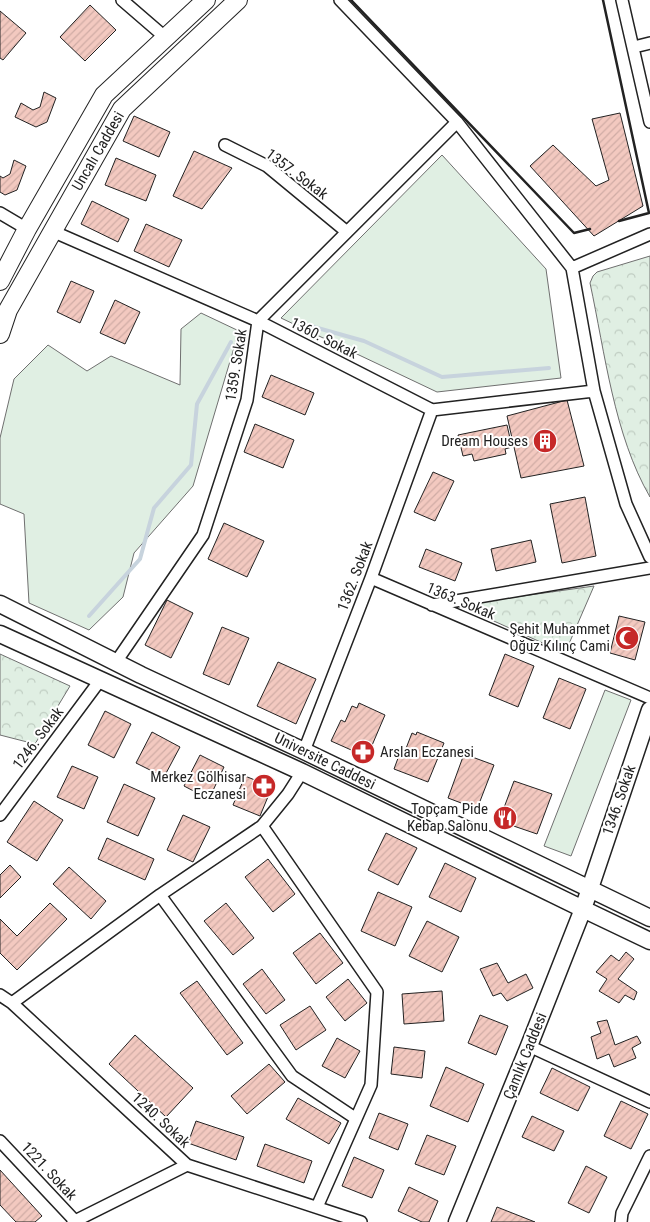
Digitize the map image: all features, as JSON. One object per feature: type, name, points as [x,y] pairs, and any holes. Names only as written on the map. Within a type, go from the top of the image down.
[{"type":"main road","name":"Uncalı Caddesi","points":[[0,281],[27,229],[104,95],[206,0]]},
{"type":"main road","name":"Uncalı Caddesi","points":[[0,334],[8,310],[122,109],[238,0]]},
{"type":"street","points":[[122,0],[166,38]]},
{"type":"street","points":[[340,0],[457,122],[572,268],[594,390],[626,504],[650,557]]},
{"type":"street","points":[[622,0],[650,122]]},
{"type":"street","points":[[634,47],[650,43]]},
{"type":"street","name":"1359. Sokak","points":[[116,662],[203,535],[247,400],[258,321],[457,122]]},
{"type":"street","name":"1357. Sokak","points":[[225,145],[267,166],[347,232]]},
{"type":"street","points":[[0,213],[27,229]]},
{"type":"street","name":"1360. Sokak","points":[[52,231],[258,321],[432,410]]},
{"type":"street","points":[[572,268],[650,234]]},
{"type":"street","points":[[432,410],[594,390]]},
{"type":"street","name":"1362. Sokak","points":[[304,751],[371,578],[432,410]]},
{"type":"street","points":[[432,605],[650,568]]},
{"type":"street","name":"1363. Sokak","points":[[371,578],[650,698]]},
{"type":"street","name":"Universite Caddesi","points":[[0,604],[116,662],[650,918]]},
{"type":"street","name":"Universite Caddesi","points":[[0,634],[302,772],[583,910],[650,940]]},
{"type":"street","name":"1246. Sokak","points":[[0,815],[101,679]]},
{"type":"street","name":"1346. Sokak","points":[[588,889],[650,710]]},
{"type":"street","points":[[12,1003],[160,895],[262,826],[288,794],[302,772]]},
{"type":"street","points":[[262,826],[377,992],[371,1085],[316,1207]]},
{"type":"street","name":"Çamlık Caddesi","points":[[457,1222],[583,910],[588,889]]},
{"type":"street","points":[[160,895],[292,1076],[355,1118]]},
{"type":"street","name":"1240. Sokak","points":[[0,995],[12,1003],[187,1165],[362,1222]]},
{"type":"street","points":[[529,1046],[650,1102]]},
{"type":"street","name":"1221. Sokak","points":[[0,1142],[75,1222]]},
{"type":"street","points":[[621,1222],[622,1213],[650,1156]]},
{"type":"street","points":[[75,1222],[187,1165]]},
{"type":"green space","points":[[442,155],[546,269],[561,378],[437,392],[281,318]]},
{"type":"green space","points":[[650,256],[650,497],[638,473],[619,420],[590,283],[597,272]]},
{"type":"green space","points":[[201,313],[239,331],[193,486],[134,553],[123,597],[89,630],[29,603],[24,514],[0,504],[0,438],[14,379],[48,345],[87,371],[111,356],[180,385],[181,329]]},
{"type":"green space","points":[[594,586],[565,653],[476,613],[480,602]]},
{"type":"green space","points":[[0,654],[70,686],[35,744],[0,735]]},
{"type":"green space","points":[[605,690],[631,700],[571,856],[544,846]]},
{"type":"building","points":[[90,5],[116,30],[85,61],[60,37]]},
{"type":"building","points":[[0,11],[26,33],[3,60],[0,58]]},
{"type":"building","points":[[44,92],[56,98],[47,122],[36,127],[15,117],[21,103],[33,110],[40,107]]},
{"type":"building","points":[[620,113],[643,206],[594,236],[530,166],[553,145],[596,186],[609,180],[592,119]]},
{"type":"building","points":[[134,116],[170,132],[159,157],[123,141]]},
{"type":"building","points":[[194,151],[232,168],[202,209],[173,196]]},
{"type":"building","points":[[116,158],[156,175],[146,201],[105,185]]},
{"type":"building","points":[[14,160],[26,166],[17,190],[5,195],[0,192],[0,176],[3,178],[10,174]]},
{"type":"building","points":[[92,201],[129,219],[118,242],[81,224]]},
{"type":"building","points":[[146,224],[182,240],[169,267],[134,251]]},
{"type":"building","points":[[71,281],[94,291],[80,323],[57,312]]},
{"type":"building","points":[[115,300],[140,312],[125,344],[100,333]]},
{"type":"building","points":[[271,375],[314,393],[305,415],[262,397]]},
{"type":"building","name":"Dream Houses","points":[[567,400],[584,466],[521,478],[507,416]]},
{"type":"building","points":[[255,424],[294,440],[283,468],[244,452]]},
{"type":"building","points":[[507,425],[512,447],[505,449],[506,454],[474,461],[472,454],[463,456],[458,435]]},
{"type":"building","points":[[433,472],[454,481],[435,521],[414,512]]},
{"type":"building","points":[[585,497],[596,556],[562,563],[550,504]]},
{"type":"building","points":[[224,523],[264,541],[247,577],[208,559]]},
{"type":"building","points":[[531,540],[536,562],[496,571],[491,549]]},
{"type":"building","points":[[426,549],[462,563],[455,581],[419,567]]},
{"type":"building","points":[[167,600],[193,613],[171,658],[145,645]]},
{"type":"building","name":"Şehit Muhammet Oğuz Kılınç Cami","points":[[619,616],[645,622],[635,660],[610,653]]},
{"type":"building","points":[[222,627],[249,638],[229,685],[203,674]]},
{"type":"building","points":[[505,654],[534,666],[518,707],[489,695]]},
{"type":"building","points":[[278,662],[316,679],[296,724],[257,706]]},
{"type":"building","points":[[559,678],[586,689],[570,729],[543,718]]},
{"type":"building","points":[[359,703],[385,715],[367,757],[331,741],[341,720],[345,722],[352,706],[357,708]]},
{"type":"building","points":[[105,711],[131,724],[114,758],[88,745]]},
{"type":"building","points":[[152,732],[180,747],[164,777],[136,763]]},
{"type":"building","points":[[417,732],[444,743],[428,782],[394,769],[401,750],[405,751],[412,733],[416,735]]},
{"type":"building","points":[[464,754],[494,765],[477,809],[448,798]]},
{"type":"building","points":[[200,755],[224,767],[209,799],[184,786]]},
{"type":"building","points":[[72,766],[98,777],[84,809],[57,797]]},
{"type":"building","points":[[245,776],[272,787],[260,816],[233,805]]},
{"type":"building","points":[[514,781],[552,794],[537,834],[499,821]]},
{"type":"building","points":[[124,784],[155,798],[138,836],[107,822]]},
{"type":"building","points":[[34,801],[63,820],[37,861],[7,842]]},
{"type":"building","points":[[183,815],[210,827],[193,862],[167,850]]},
{"type":"building","points":[[386,833],[417,848],[398,885],[368,870]]},
{"type":"building","points":[[107,838],[154,859],[145,880],[98,859]]},
{"type":"building","points":[[268,859],[295,894],[273,912],[245,877]]},
{"type":"building","points":[[445,863],[476,878],[461,912],[429,897]]},
{"type":"building","points":[[10,865],[21,877],[0,898],[0,875]]},
{"type":"building","points":[[69,867],[106,901],[91,919],[53,884]]},
{"type":"building","points":[[378,892],[412,907],[395,946],[361,931]]},
{"type":"building","points":[[50,903],[67,919],[17,970],[0,953],[0,919],[17,936]]},
{"type":"building","points":[[226,903],[254,938],[233,955],[204,921]]},
{"type":"building","points":[[427,921],[459,937],[442,972],[409,956]]},
{"type":"building","points":[[320,933],[343,963],[316,984],[293,953]]},
{"type":"building","points":[[626,952],[634,959],[618,979],[637,992],[634,1000],[625,995],[619,1003],[599,991],[607,979],[596,972],[611,955],[619,961]]},
{"type":"building","points":[[497,963],[508,983],[526,974],[533,988],[507,1001],[501,993],[493,996],[480,969]]},
{"type":"building","points":[[262,969],[285,1000],[266,1014],[243,984]]},
{"type":"building","points":[[348,979],[367,1003],[345,1021],[326,997]]},
{"type":"building","points":[[197,981],[243,1043],[227,1055],[180,993]]},
{"type":"building","points":[[442,991],[444,1021],[404,1024],[402,994]]},
{"type":"building","points":[[310,1006],[326,1030],[296,1050],[280,1025]]},
{"type":"building","points":[[480,1015],[508,1026],[496,1055],[468,1043]]},
{"type":"building","points":[[607,1020],[615,1045],[637,1036],[641,1043],[632,1048],[636,1058],[614,1067],[609,1054],[597,1059],[591,1037],[601,1033],[597,1022]]},
{"type":"building","points":[[135,1035],[193,1088],[166,1117],[109,1064]]},
{"type":"building","points":[[337,1038],[360,1051],[345,1078],[322,1066]]},
{"type":"building","points":[[394,1047],[425,1051],[422,1078],[391,1074]]},
{"type":"building","points":[[269,1064],[285,1082],[247,1114],[231,1096]]},
{"type":"building","points":[[446,1067],[484,1084],[468,1122],[430,1106]]},
{"type":"building","points":[[552,1068],[590,1087],[578,1111],[540,1093]]},
{"type":"building","points":[[298,1098],[341,1123],[329,1144],[286,1119]]},
{"type":"building","points":[[621,1101],[648,1114],[631,1149],[604,1136]]},
{"type":"building","points":[[379,1113],[408,1124],[398,1150],[369,1138]]},
{"type":"building","points":[[532,1116],[564,1131],[554,1151],[522,1137]]},
{"type":"building","points":[[196,1121],[244,1137],[236,1160],[188,1143]]},
{"type":"building","points":[[427,1135],[456,1146],[444,1175],[415,1164]]},
{"type":"building","points":[[265,1144],[312,1161],[304,1183],[257,1166]]},
{"type":"building","points":[[354,1157],[384,1170],[372,1198],[342,1186]]},
{"type":"building","points":[[586,1166],[607,1177],[589,1213],[568,1203]]},
{"type":"building","points":[[0,1170],[42,1216],[35,1222],[16,1222],[0,1205]]},
{"type":"building","points":[[409,1187],[438,1201],[429,1222],[422,1222],[398,1211]]},
{"type":"building","points":[[497,1207],[535,1222],[491,1222]]},
{"type":"waterway","points":[[307,325],[364,341],[442,377],[549,368]]},
{"type":"waterway","points":[[89,616],[140,559],[154,508],[191,465],[197,404],[231,342]]},
{"type":"wall","points":[[351,0],[574,233],[590,229]]},
{"type":"wall","points":[[603,0],[649,213],[619,221]]},
{"type":"place","name":"Dream Houses","points":[[545,441]]},
{"type":"place","name":"Şehit Muhammet Oğuz Kılınç Cami","points":[[627,638]]},
{"type":"place","name":"Arslan Eczanesi","points":[[363,752]]},
{"type":"place","name":"Merkez Gölhisar Eczanesi","points":[[264,786]]},
{"type":"place","name":"Topçam Pide Kebap Salonu","points":[[505,818]]}]
